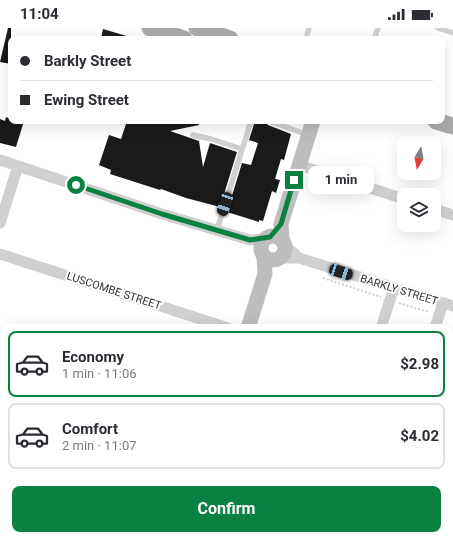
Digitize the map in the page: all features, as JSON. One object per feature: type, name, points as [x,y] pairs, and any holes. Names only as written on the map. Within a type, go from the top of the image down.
[{"type":"main road","points":[[150,28],[175,36]]},
{"type":"main road","points":[[197,28],[221,36]]},
{"type":"street","points":[[249,324],[311,128]]},
{"type":"street","points":[[0,160],[162,214],[273,248]]},
{"type":"street","points":[[299,165],[397,197]]},
{"type":"street","points":[[0,223],[18,166]]},
{"type":"street","points":[[441,211],[453,215]]},
{"type":"street","name":"BARKLY STREET","points":[[273,248],[369,281],[394,287],[448,304]]},
{"type":"street","name":"LUSCOMBE STREET","points":[[0,254],[216,324]]},
{"type":"street","points":[[382,324],[394,287]]},
{"type":"street","points":[[436,324],[439,316],[448,304]]},
{"type":"lane","points":[[438,28],[453,33]]},
{"type":"lane","points":[[217,230],[250,124]]},
{"type":"lane","points":[[287,124],[311,128]]},
{"type":"lane","points":[[193,135],[242,149]]},
{"type":"path","points":[[323,278],[439,316]]},
{"type":"building","points":[[8,28],[11,28],[11,36],[8,36],[8,63],[0,62]]},
{"type":"building","points":[[103,29],[127,36],[102,36]]},
{"type":"building","points":[[6,117],[8,118],[8,124],[23,124],[16,147],[0,143],[0,119],[5,121]]},
{"type":"building","points":[[126,124],[199,124],[170,131],[199,141],[203,167],[210,143],[237,152],[220,207],[110,174],[111,170],[99,165],[109,135],[121,139]]},
{"type":"building","points":[[254,124],[267,124],[291,134],[284,160],[281,159],[275,179],[280,180],[276,193],[272,191],[263,221],[259,220],[259,222],[227,212],[242,163],[251,165],[258,143],[249,140]]},
{"type":"route","points":[[76,185],[162,214],[250,240],[270,237],[281,224],[294,180]]}]
